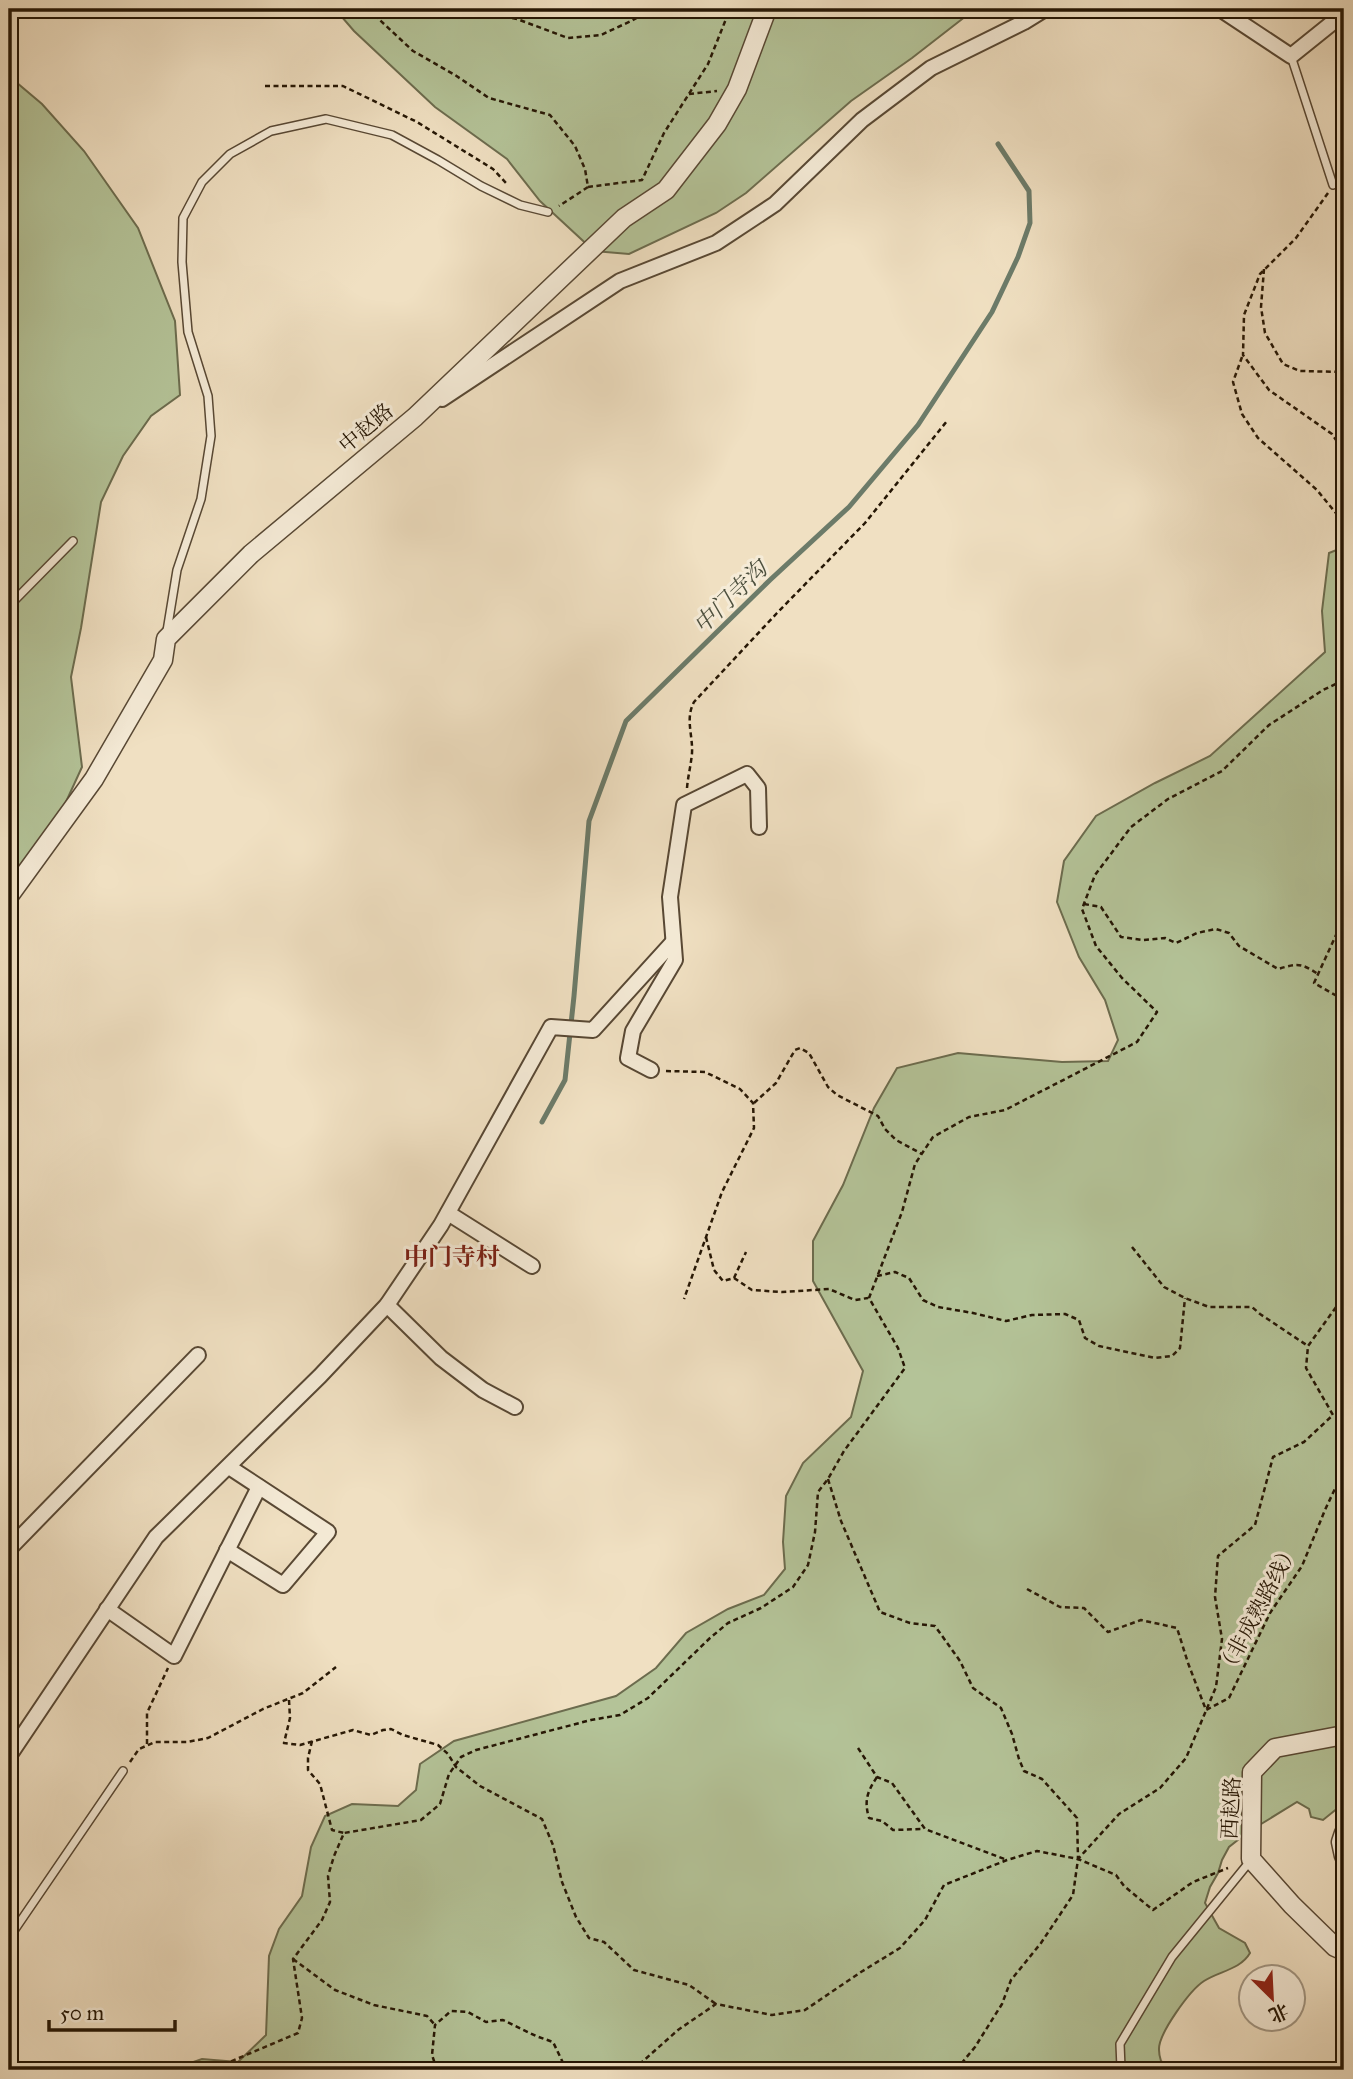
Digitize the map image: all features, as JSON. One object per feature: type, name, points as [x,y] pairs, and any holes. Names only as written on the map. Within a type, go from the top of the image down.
[{"type":"street","name":"中赵路","points":[[9,896],[94,779],[163,660],[166,639],[251,554],[415,417],[624,218],[666,190],[718,124],[737,89],[767,9]]},
{"type":"street","points":[[415,417],[620,281],[716,243],[775,204],[862,120],[931,68],[1045,9]]},
{"type":"street","points":[[1220,9],[1291,56],[1332,23]]},
{"type":"street","points":[[651,1070],[628,1058],[633,1031],[675,960],[670,897],[684,805],[747,774],[758,788],[759,827]]},
{"type":"street","points":[[9,1756],[156,1537],[320,1377],[387,1305],[448,1213],[551,1027],[593,1030],[673,942]]},
{"type":"street","points":[[448,1213],[532,1266]]},
{"type":"street","points":[[387,1305],[441,1358],[482,1390],[515,1407]]},
{"type":"street","points":[[9,1549],[198,1355]]},
{"type":"street","points":[[227,1550],[283,1585],[328,1532],[229,1467]]},
{"type":"street","points":[[107,1609],[174,1656],[259,1487]]},
{"type":"street","name":"西赵路","points":[[1344,1735],[1275,1748],[1252,1772],[1251,1859],[1292,1905],[1335,1947],[1344,1951]]},
{"type":"street","points":[[1344,1833],[1341,1842],[1344,1856]]},
{"type":"lane","points":[[1291,56],[1333,185]]},
{"type":"lane","points":[[166,639],[177,570],[201,499],[211,436],[208,396],[188,332],[181,262],[183,218],[202,182],[230,154],[271,131],[326,119],[392,135],[481,186],[520,205],[548,212]]},
{"type":"lane","points":[[9,606],[73,541]]},
{"type":"lane","points":[[9,1938],[123,1770]]},
{"type":"lane","points":[[1121,2068],[1120,2044],[1172,1957],[1251,1859]]},
{"type":"path","points":[[368,9],[413,51],[489,98],[550,115],[575,146],[585,169],[588,187]]},
{"type":"path","points":[[462,9],[517,19],[568,38],[601,34],[652,9]]},
{"type":"path","points":[[548,212],[588,187],[642,180],[664,133],[708,64],[730,9]]},
{"type":"path","points":[[265,86],[343,86],[417,122],[493,169],[520,205]]},
{"type":"path","points":[[689,94],[737,89]]},
{"type":"path","points":[[1333,185],[1296,238],[1260,274],[1244,315],[1243,355],[1233,382],[1242,414],[1258,438],[1317,490],[1344,523]]},
{"type":"path","points":[[1264,269],[1261,307],[1265,333],[1283,364],[1300,371],[1344,372]]},
{"type":"path","points":[[1243,355],[1269,390],[1332,434],[1344,452]]},
{"type":"path","points":[[684,805],[692,752],[690,710],[694,702],[865,523],[947,421]]},
{"type":"path","points":[[869,1298],[902,1212],[915,1164],[933,1137],[969,1116],[1005,1110],[1137,1042],[1157,1012],[1122,978],[1096,946],[1082,909],[1095,875],[1131,827],[1168,799],[1223,771],[1269,725],[1323,690],[1344,680]]},
{"type":"path","points":[[1084,904],[1101,907],[1121,937],[1143,940],[1165,938],[1175,943],[1197,933],[1216,929],[1229,933],[1239,946],[1278,969],[1303,964],[1318,974]]},
{"type":"path","points":[[1344,928],[1336,935],[1314,983],[1344,1000]]},
{"type":"path","points":[[753,1103],[776,1083],[794,1050],[800,1048],[809,1053],[828,1087],[878,1116],[885,1129],[896,1140],[922,1154]]},
{"type":"path","points":[[651,1070],[705,1072],[740,1089],[753,1103],[754,1128],[722,1192],[684,1299]]},
{"type":"path","points":[[706,1237],[714,1270],[723,1281],[734,1278],[752,1290],[782,1292],[829,1289],[855,1300],[869,1298]]},
{"type":"path","points":[[1132,1247],[1164,1287],[1209,1307],[1252,1307],[1308,1346]]},
{"type":"path","points":[[734,1278],[746,1252]]},
{"type":"path","points":[[877,1276],[895,1272],[909,1278],[923,1300],[938,1307],[973,1312],[1006,1321],[1032,1315],[1065,1314],[1079,1320],[1085,1338],[1099,1346],[1155,1359],[1172,1356],[1180,1348],[1185,1298]]},
{"type":"path","points":[[1078,1859],[1119,1814],[1160,1788],[1186,1758],[1216,1687],[1222,1639],[1215,1597],[1218,1556],[1255,1525],[1273,1457],[1304,1442],[1333,1415],[1306,1368],[1308,1346],[1344,1296]]},
{"type":"path","points":[[312,1741],[308,1770],[320,1784],[332,1830],[344,1833],[421,1820],[440,1804],[449,1774],[461,1757],[476,1750],[591,1720],[620,1716],[648,1698],[728,1623],[761,1608],[793,1587],[808,1565],[815,1532],[818,1492],[844,1451],[905,1368],[898,1348],[869,1298]]},
{"type":"path","name":"（非成熟路线）","points":[[1206,1710],[1229,1698],[1270,1613],[1302,1566],[1339,1480],[1344,1475]]},
{"type":"path","points":[[828,1479],[841,1521],[880,1612],[910,1623],[935,1626],[960,1661],[973,1688],[1001,1708],[1024,1771],[1042,1779],[1077,1818],[1078,1859],[1073,1895],[1041,1943],[1011,1980],[995,2015],[975,2047],[956,2070]]},
{"type":"path","points":[[1027,1589],[1060,1607],[1084,1608],[1108,1632],[1140,1620],[1177,1628],[1206,1710]]},
{"type":"path","points":[[146,1746],[147,1713],[174,1656]]},
{"type":"path","points":[[123,1770],[139,1749],[155,1742],[187,1742],[208,1738],[263,1709],[303,1693],[336,1668]]},
{"type":"path","points":[[289,1700],[290,1718],[284,1743],[300,1745],[353,1730],[371,1735],[391,1729],[402,1735],[438,1745],[456,1767],[480,1786],[542,1819],[553,1844],[562,1882],[589,1938],[604,1942],[634,1970],[689,1985],[716,2004],[772,2015],[805,2010],[900,1948],[925,1920],[944,1885],[1007,1860],[1037,1852],[1078,1859],[1116,1875],[1124,1886],[1153,1910],[1193,1882],[1251,1859]]},
{"type":"path","points":[[859,1748],[877,1777],[891,1783],[925,1829]]},
{"type":"path","points":[[877,1777],[869,1789],[865,1806],[869,1818],[882,1821],[893,1830],[925,1829],[1007,1860]]},
{"type":"path","points":[[217,2070],[220,2066],[298,2033],[302,2018],[293,1959],[321,1920],[330,1902],[328,1876],[344,1833]]},
{"type":"path","points":[[293,1959],[335,1990],[374,2006],[427,2016],[435,2025]]},
{"type":"path","points":[[633,2070],[678,2030],[716,2004]]},
{"type":"path","points":[[437,2070],[432,2055],[435,2025],[451,2011],[468,2012],[486,2022],[503,2020],[553,2042],[566,2069],[570,2070]]},
{"type":"green space","points":[[335,9],[975,9],[851,101],[746,193],[716,213],[629,254],[594,251],[540,201],[507,159],[435,107],[354,31]]},
{"type":"green space","points":[[9,73],[42,104],[84,151],[138,228],[175,321],[180,395],[151,416],[123,456],[101,502],[71,677],[82,767],[54,828],[9,879]]},
{"type":"green space","points":[[1344,547],[1344,1803],[1323,1820],[1311,1817],[1309,1809],[1297,1802],[1229,1847],[1205,1903],[1219,1928],[1245,1943],[1250,1953],[1235,1967],[1204,1981],[1176,2013],[1164,2034],[1159,2050],[1161,2061],[1174,2070],[170,2070],[202,2059],[238,2062],[266,2035],[269,1956],[279,1929],[302,1896],[311,1847],[325,1816],[352,1804],[398,1806],[416,1790],[420,1764],[454,1741],[616,1696],[656,1668],[686,1633],[728,1609],[764,1595],[785,1569],[783,1542],[786,1496],[803,1463],[851,1417],[863,1371],[813,1281],[813,1241],[843,1185],[874,1108],[897,1068],[958,1053],[1062,1062],[1108,1061],[1118,1040],[1105,1000],[1079,957],[1057,902],[1064,861],[1096,816],[1210,756],[1325,652],[1322,611],[1329,553]]},
{"type":"waterway","name":"中门寺沟","points":[[542,1122],[565,1080],[589,821],[626,721],[849,507],[918,425],[992,312],[1018,257],[1030,223],[1029,191],[998,144]]},
{"type":"district","name":"中门寺村","points":[[452,1257]]}]
